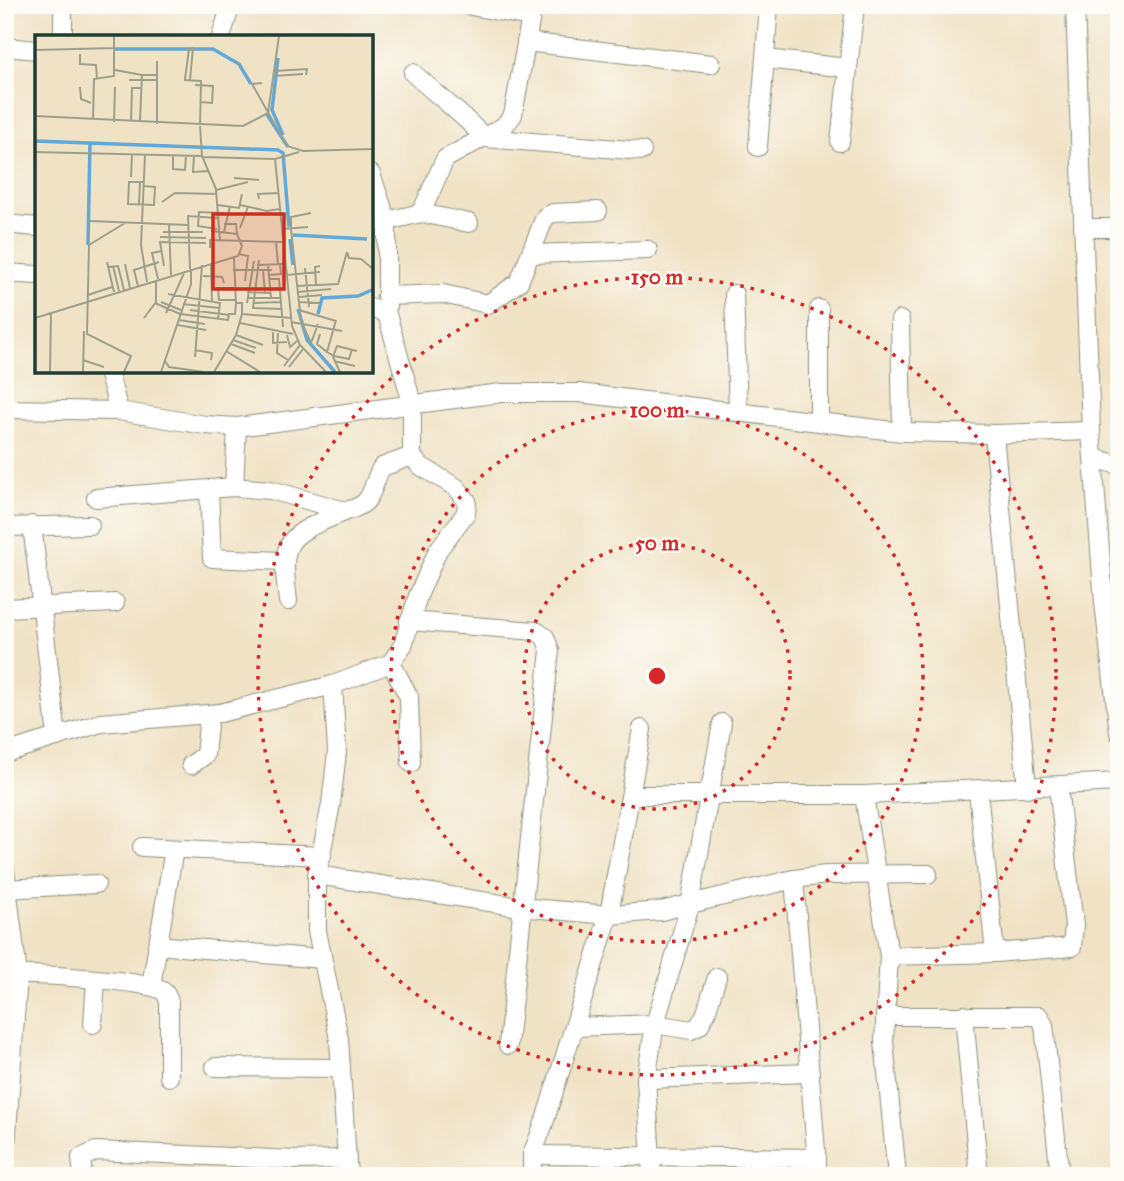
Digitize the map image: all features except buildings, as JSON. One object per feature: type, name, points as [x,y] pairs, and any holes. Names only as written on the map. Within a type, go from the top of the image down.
[{"type":"street","points":[[63,5],[63,35]]},
{"type":"street","points":[[221,35],[231,5]]},
{"type":"street","points":[[421,213],[445,159],[504,126],[513,115],[531,11],[466,5]]},
{"type":"street","points":[[758,148],[769,5]]},
{"type":"street","points":[[840,142],[855,5]]},
{"type":"street","points":[[1075,5],[1091,431],[1112,624],[1119,733]]},
{"type":"street","points":[[526,42],[711,64]]},
{"type":"street","points":[[5,47],[35,50]]},
{"type":"street","points":[[765,59],[848,68]]},
{"type":"street","points":[[413,73],[442,100],[462,113],[485,138],[642,151]]},
{"type":"street","points":[[5,753],[100,723],[209,715],[333,685],[391,663],[403,645],[413,610],[438,550],[466,513],[467,501],[457,488],[419,465],[412,456],[412,403],[382,306],[387,220],[373,180]]},
{"type":"street","points":[[382,306],[443,295],[488,304],[519,282],[545,217],[553,213],[598,211]]},
{"type":"street","points":[[387,220],[421,213],[469,223]]},
{"type":"street","points":[[5,224],[35,227]]},
{"type":"street","points":[[1083,228],[1119,228]]},
{"type":"street","points":[[532,254],[649,250]]},
{"type":"street","points":[[5,273],[35,275]]},
{"type":"street","points":[[734,294],[738,411]]},
{"type":"street","points":[[819,309],[819,422]]},
{"type":"street","points":[[900,320],[902,432]]},
{"type":"street","points":[[109,373],[119,411]]},
{"type":"street","points":[[5,409],[119,411],[237,427],[501,393],[579,393],[902,432],[994,434],[1091,431]]},
{"type":"street","points":[[234,486],[237,427]]},
{"type":"street","points":[[994,434],[1027,788]]},
{"type":"street","points":[[288,601],[283,561],[289,542],[300,533],[368,500],[382,467],[412,456]]},
{"type":"street","points":[[1093,458],[1119,465]]},
{"type":"street","points":[[96,498],[234,486],[271,490],[345,511]]},
{"type":"street","points":[[209,490],[212,558],[283,561]]},
{"type":"street","points":[[32,524],[57,737]]},
{"type":"street","points":[[5,527],[32,524],[90,525]]},
{"type":"street","points":[[5,608],[115,603]]},
{"type":"street","points":[[413,610],[536,631],[545,637],[550,650],[520,907],[508,1045]]},
{"type":"street","points":[[391,663],[409,697],[411,762]]},
{"type":"street","points":[[83,1176],[81,1158],[96,1151],[296,1160],[347,1167],[339,1039],[317,931],[317,875],[337,752],[333,685]]},
{"type":"street","points":[[191,765],[205,755],[209,715]]},
{"type":"street","points":[[652,1176],[646,1079],[655,1024],[690,905],[722,723]]},
{"type":"street","points":[[532,1176],[532,1155],[609,915],[642,729]]},
{"type":"street","points":[[631,795],[864,795],[1119,782]]},
{"type":"street","points":[[889,956],[995,953],[1072,947],[1074,925],[1058,786]]},
{"type":"street","points":[[978,790],[995,953]]},
{"type":"street","points":[[864,795],[874,874],[889,956],[884,1041],[897,1176]]},
{"type":"street","points":[[142,847],[322,856]]},
{"type":"street","points":[[151,986],[174,849]]},
{"type":"street","points":[[5,870],[11,975],[5,1160]]},
{"type":"street","points":[[317,875],[520,907],[609,915],[661,911],[794,879],[928,874]]},
{"type":"street","points":[[532,1155],[650,1156],[817,1167],[794,879]]},
{"type":"street","points":[[7,888],[96,884]]},
{"type":"street","points":[[157,946],[322,959]]},
{"type":"street","points":[[11,975],[151,986],[164,992],[169,1002],[169,1077]]},
{"type":"street","points":[[575,1027],[655,1024],[691,1030],[699,1026],[717,977]]},
{"type":"street","points":[[93,1024],[96,980]]},
{"type":"street","points":[[964,1015],[979,1176]]},
{"type":"street","points":[[885,1016],[1039,1016],[1044,1025],[1060,1176]]},
{"type":"street","points":[[215,1066],[341,1068]]},
{"type":"street","points":[[646,1079],[810,1073]]}]
